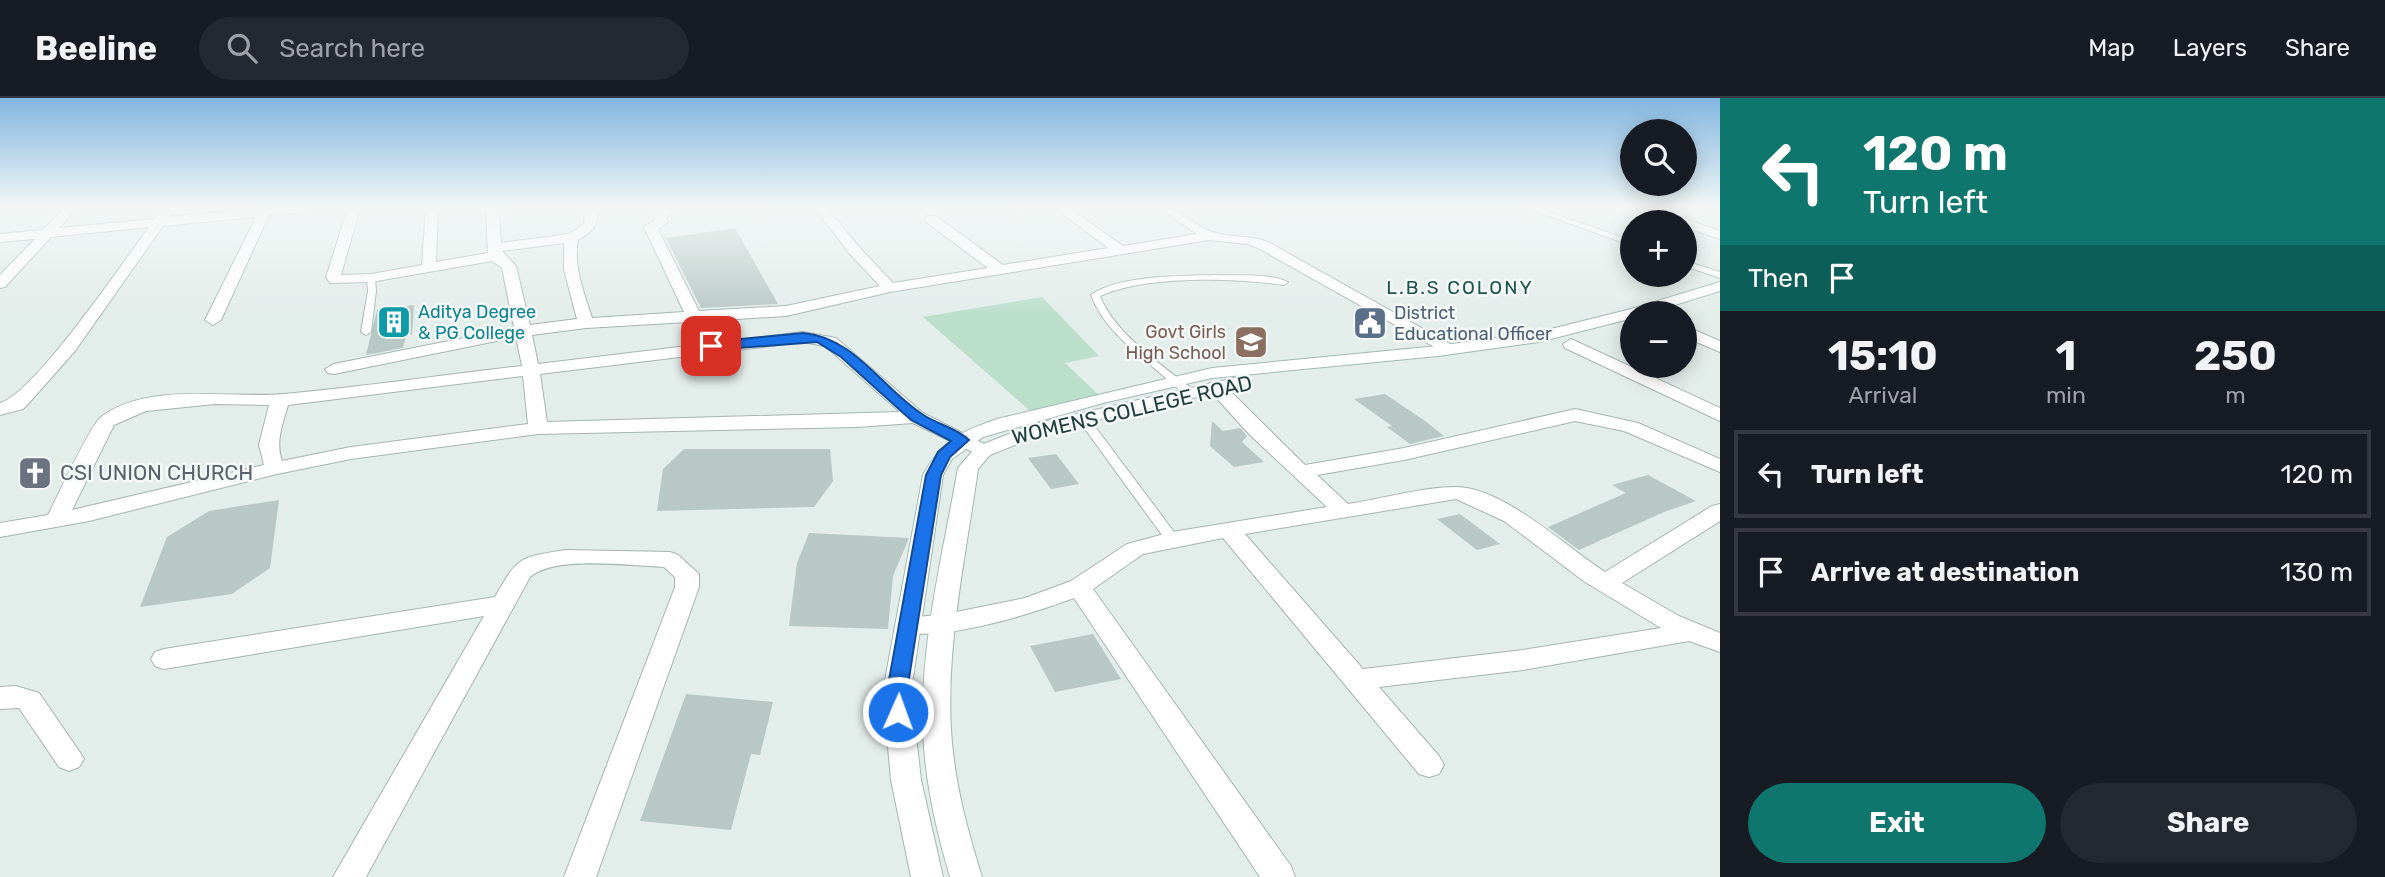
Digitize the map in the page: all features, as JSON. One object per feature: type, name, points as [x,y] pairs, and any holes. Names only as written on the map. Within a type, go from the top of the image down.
[{"type":"street","points":[[0,284],[37,244]]},
{"type":"street","points":[[0,409],[16,405],[22,400],[74,340],[145,244]]},
{"type":"street","points":[[213,320],[249,244]]},
{"type":"street","points":[[343,244],[333,277],[371,284],[429,268],[555,244]]},
{"type":"street","points":[[429,268],[430,244]]},
{"type":"street","points":[[497,244],[498,256],[509,266],[531,369],[538,428]]},
{"type":"street","points":[[571,244],[569,261],[586,323]]},
{"type":"street","points":[[659,244],[693,318],[711,346]]},
{"type":"street","points":[[850,244],[890,288]]},
{"type":"street","points":[[965,244],[1000,270]]},
{"type":"street","points":[[1113,244],[1121,250]]},
{"type":"street","points":[[334,369],[523,331],[641,317],[693,318],[786,311],[890,288],[1156,244]]},
{"type":"street","points":[[1261,244],[1451,349]]},
{"type":"street","name":"WOMENS COLLEGE ROAD","points":[[1672,301],[1720,286]]},
{"type":"street","points":[[1697,308],[1720,300]]},
{"type":"street","name":"WOMENS COLLEGE ROAD","points":[[983,451],[1041,428],[1248,368],[1451,349],[1539,337],[1620,316]]},
{"type":"street","name":"WOMENS COLLEGE ROAD","points":[[927,877],[906,780],[899,733],[897,691],[933,475],[944,455],[961,440],[1004,423],[1183,387],[1216,387],[1265,379],[1502,355],[1571,344],[1620,331]]},
{"type":"street","points":[[1697,336],[1720,347]]},
{"type":"street","points":[[56,520],[106,422],[116,414],[132,408],[213,397],[280,400],[711,346],[803,337],[820,338],[845,354],[916,417],[983,451],[968,468],[939,664],[937,731],[946,809],[966,877]]},
{"type":"street","points":[[1571,344],[1720,415]]},
{"type":"street","points":[[1216,387],[1300,472],[1342,510]]},
{"type":"street","points":[[276,468],[269,461],[268,451],[280,400]]},
{"type":"street","points":[[1300,472],[1404,454],[1575,415],[1594,416],[1616,423],[1720,467]]},
{"type":"street","points":[[0,530],[56,520],[351,453],[538,428],[857,421],[916,417]]},
{"type":"street","points":[[909,625],[946,624],[1029,606],[1079,587],[1135,549],[1172,539],[1457,493],[1480,498],[1499,507],[1605,583],[1689,632],[1720,643]]},
{"type":"street","points":[[1605,583],[1720,511]]},
{"type":"street","points":[[1228,529],[1429,765]]},
{"type":"street","points":[[349,877],[521,572],[532,563],[566,556],[670,560],[687,574],[687,587],[580,877]]},
{"type":"street","points":[[1079,587],[1279,877]]},
{"type":"street","points":[[163,659],[504,604]]},
{"type":"street","points":[[1357,680],[1523,660],[1689,632]]},
{"type":"street","points":[[0,698],[16,696],[29,700],[69,759]]},
{"type":"lane","points":[[1697,267],[1720,275]]},
{"type":"lane","points":[[1183,387],[1110,320],[1096,304],[1095,295],[1104,289],[1127,284],[1249,277],[1284,282]]},
{"type":"lane","points":[[366,332],[371,284]]},
{"type":"lane","points":[[1083,418],[1172,539]]},
{"type":"green space","points":[[1042,297],[1099,356],[1065,363],[1101,397],[1037,417],[923,317]]},
{"type":"building","points":[[669,244],[744,244],[778,304],[701,308]]},
{"type":"building","name":"Aditya Degree & PG College","points":[[414,305],[412,334],[406,336],[403,348],[366,355],[377,310]]},
{"type":"building","points":[[1385,394],[1444,436],[1410,444],[1387,427],[1392,426],[1354,399]]},
{"type":"building","points":[[1212,421],[1223,431],[1240,428],[1247,436],[1242,442],[1264,462],[1234,467],[1210,446]]},
{"type":"building","points":[[684,449],[830,449],[833,481],[814,507],[657,511],[663,469]]},
{"type":"building","points":[[1056,454],[1079,484],[1051,489],[1028,458]]},
{"type":"building","points":[[1648,475],[1696,501],[1664,512],[1579,550],[1548,527],[1626,493],[1612,485]]},
{"type":"building","points":[[279,500],[270,568],[232,594],[140,607],[167,537],[209,511]]},
{"type":"building","points":[[1460,514],[1500,544],[1477,550],[1437,519]]},
{"type":"building","points":[[809,533],[909,538],[893,576],[888,629],[789,626],[797,563]]},
{"type":"building","points":[[1093,634],[1121,679],[1055,692],[1030,646]]},
{"type":"building","points":[[686,694],[773,702],[760,755],[751,754],[731,830],[640,821]]},
{"type":"place","name":"Aditya Degree & PG College","points":[[394,322]]},
{"type":"place","name":"District Educational Officer","points":[[1370,323]]},
{"type":"place","name":"Govt Girls High School","points":[[1251,342]]},
{"type":"place","name":"CSI UNION CHURCH","points":[[35,473]]},
{"type":"district","name":"L.B.S COLONY","points":[[1460,287]]},
{"type":"route","points":[[711,346],[803,337],[820,338],[845,354],[916,417],[961,440],[944,455],[933,475],[897,691],[898,712]]}]
